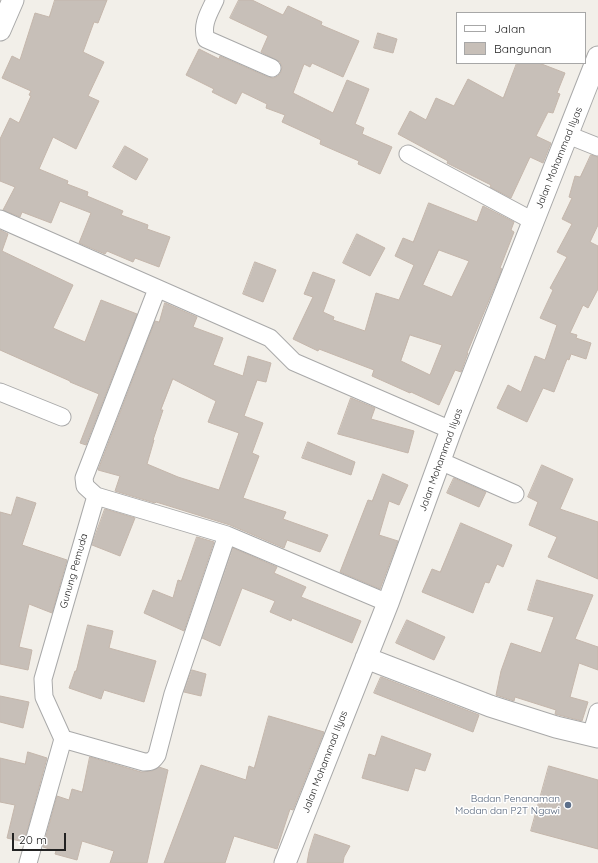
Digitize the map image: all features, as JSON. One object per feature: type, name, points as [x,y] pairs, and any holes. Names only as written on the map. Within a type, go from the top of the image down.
[{"type":"street","points":[[0,30],[13,0]]},
{"type":"street","points":[[215,0],[205,22],[204,31],[206,39],[272,68]]},
{"type":"street","name":"Jalan Mohammad Ilyas","points":[[285,863],[388,603],[451,430],[598,57]]},
{"type":"street","points":[[568,135],[598,148]]},
{"type":"street","points":[[408,154],[533,221]]},
{"type":"street","points":[[0,219],[270,338],[294,362],[451,430]]},
{"type":"street","points":[[156,289],[84,478],[85,486],[96,496],[227,535],[388,603]]},
{"type":"street","points":[[0,392],[62,417]]},
{"type":"street","points":[[440,461],[515,494]]},
{"type":"street","name":"Gunung Pemuda","points":[[63,739],[44,697],[43,679],[96,496]]},
{"type":"street","points":[[28,863],[63,739],[144,762],[154,760],[157,755],[173,694],[227,535]]},
{"type":"street","points":[[366,658],[490,706],[556,727],[595,737],[598,712]]},
{"type":"building","points":[[55,0],[107,0],[98,23],[94,22],[83,52],[104,62],[88,96],[99,101],[76,149],[53,137],[39,169],[68,181],[67,184],[88,192],[87,196],[123,211],[121,215],[148,225],[147,229],[170,237],[159,267],[135,258],[133,262],[107,251],[105,254],[79,243],[91,213],[60,201],[51,223],[22,212],[20,217],[3,210],[15,187],[0,181],[0,139],[10,118],[19,123],[31,96],[29,95],[31,91],[2,78],[12,56],[20,60],[35,13],[49,17]]},
{"type":"building","points":[[239,0],[252,0],[283,15],[288,6],[322,22],[321,25],[359,41],[343,77],[312,63],[310,67],[304,64],[293,93],[333,113],[347,80],[369,89],[355,124],[364,128],[362,134],[392,147],[380,174],[358,164],[359,161],[320,144],[321,140],[282,122],[285,115],[266,108],[267,104],[242,92],[236,104],[212,92],[214,89],[186,75],[199,49],[219,59],[220,56],[268,77],[273,78],[278,76],[281,72],[282,67],[280,62],[261,52],[268,36],[230,18]]},
{"type":"building","points":[[378,33],[397,39],[393,53],[374,48]]},
{"type":"building","points":[[517,64],[542,64],[565,73],[557,93],[560,94],[553,113],[548,112],[536,136],[551,143],[543,163],[530,157],[511,198],[490,187],[491,185],[447,163],[448,161],[398,134],[410,111],[426,120],[436,98],[454,106],[468,79],[503,98]]},
{"type":"building","points":[[125,146],[148,159],[136,180],[113,167]]},
{"type":"building","points":[[591,155],[598,157],[598,225],[590,242],[598,246],[598,289],[588,308],[583,305],[570,333],[577,335],[576,338],[591,343],[586,359],[571,354],[569,360],[567,359],[554,392],[543,388],[527,422],[497,408],[508,385],[521,392],[535,356],[545,360],[557,325],[540,318],[553,290],[550,288],[567,257],[557,252],[572,224],[562,219],[572,198],[569,197],[575,176],[580,177]]},
{"type":"building","points":[[429,203],[477,222],[483,206],[514,222],[511,230],[514,232],[500,268],[502,269],[467,353],[461,372],[455,370],[439,405],[372,376],[374,370],[319,349],[318,351],[293,339],[313,297],[304,294],[313,272],[335,280],[323,312],[334,317],[333,320],[365,331],[376,293],[399,300],[414,265],[395,256],[403,238],[413,242]],"holes":[[[439,250],[469,261],[452,297],[423,285]],[[410,335],[442,345],[430,375],[401,361]]]},
{"type":"building","points":[[0,230],[8,234],[2,251],[73,285],[53,328],[85,342],[101,300],[137,314],[86,445],[80,443],[99,394],[0,350]]},
{"type":"building","points":[[357,234],[385,248],[370,276],[343,263]]},
{"type":"building","points":[[255,262],[276,270],[263,302],[243,294]]},
{"type":"building","points":[[165,303],[197,317],[193,327],[223,338],[213,365],[243,376],[248,356],[271,363],[266,382],[257,380],[244,416],[263,423],[252,453],[259,456],[243,498],[286,512],[283,519],[328,535],[320,552],[287,540],[284,548],[230,525],[115,491],[120,476],[98,470],[155,321],[159,322]],"holes":[[[173,379],[216,401],[208,422],[239,433],[219,490],[178,477],[147,464],[163,410],[161,410]]]},
{"type":"building","points":[[351,398],[375,408],[371,419],[414,431],[408,453],[338,434]]},
{"type":"building","points":[[308,442],[355,462],[351,475],[302,458]]},
{"type":"building","points":[[542,465],[573,479],[560,509],[598,522],[598,579],[548,557],[557,537],[529,525],[538,502],[528,497]]},
{"type":"building","points":[[383,474],[408,485],[399,505],[389,501],[379,535],[398,541],[380,589],[340,572],[368,500],[372,501]]},
{"type":"building","points":[[454,478],[486,492],[479,507],[447,493]]},
{"type":"building","points":[[17,497],[36,503],[22,545],[67,560],[52,613],[29,604],[19,647],[32,650],[28,670],[0,664],[0,512],[11,515]]},
{"type":"building","points":[[105,509],[135,518],[120,556],[92,545]]},
{"type":"building","points":[[461,523],[512,545],[503,567],[497,564],[489,583],[485,582],[473,613],[422,592],[432,569],[440,572]]},
{"type":"building","points":[[197,537],[214,542],[184,631],[144,613],[153,590],[173,598],[178,580],[181,581]]},
{"type":"building","points":[[233,548],[277,567],[274,573],[306,587],[301,597],[361,621],[352,643],[292,618],[291,621],[270,612],[275,601],[242,588],[220,646],[202,638]]},
{"type":"building","points":[[537,580],[593,595],[575,639],[598,647],[598,670],[579,663],[570,697],[588,702],[582,721],[555,714],[556,710],[515,697],[514,701],[496,695],[501,671],[511,643],[541,653],[554,617],[528,610]]},
{"type":"building","points":[[407,620],[445,637],[434,660],[396,643]]},
{"type":"building","points":[[88,625],[113,631],[109,648],[156,661],[144,702],[104,690],[101,699],[69,688],[76,671]]},
{"type":"building","points":[[192,670],[206,674],[201,696],[184,692]]},
{"type":"building","points":[[381,677],[479,715],[473,732],[374,693]]},
{"type":"building","points":[[0,696],[29,702],[23,728],[0,722]]},
{"type":"building","points":[[269,716],[324,732],[293,810],[290,809],[277,849],[234,836],[225,863],[164,863],[201,765],[246,780],[249,766],[254,768]]},
{"type":"building","points":[[382,736],[431,754],[425,771],[415,768],[408,791],[362,778],[369,754],[375,756]]},
{"type":"building","points":[[28,752],[47,758],[24,842],[7,838],[15,805],[0,802],[0,758],[25,764]]},
{"type":"building","points":[[90,757],[141,772],[152,771],[159,767],[168,770],[147,863],[110,863],[114,851],[82,841],[77,860],[55,854],[56,851],[43,847],[57,796],[69,800],[72,789],[82,792]]},
{"type":"building","name":"Badan Penanaman Modan dan P2T Ngawi","points":[[549,766],[598,780],[598,849],[531,831]]},
{"type":"building","points":[[315,834],[350,846],[344,857],[343,863],[307,863]]},
{"type":"place","name":"Badan Penanaman Modan dan P2T Ngawi","points":[[568,805]]}]
